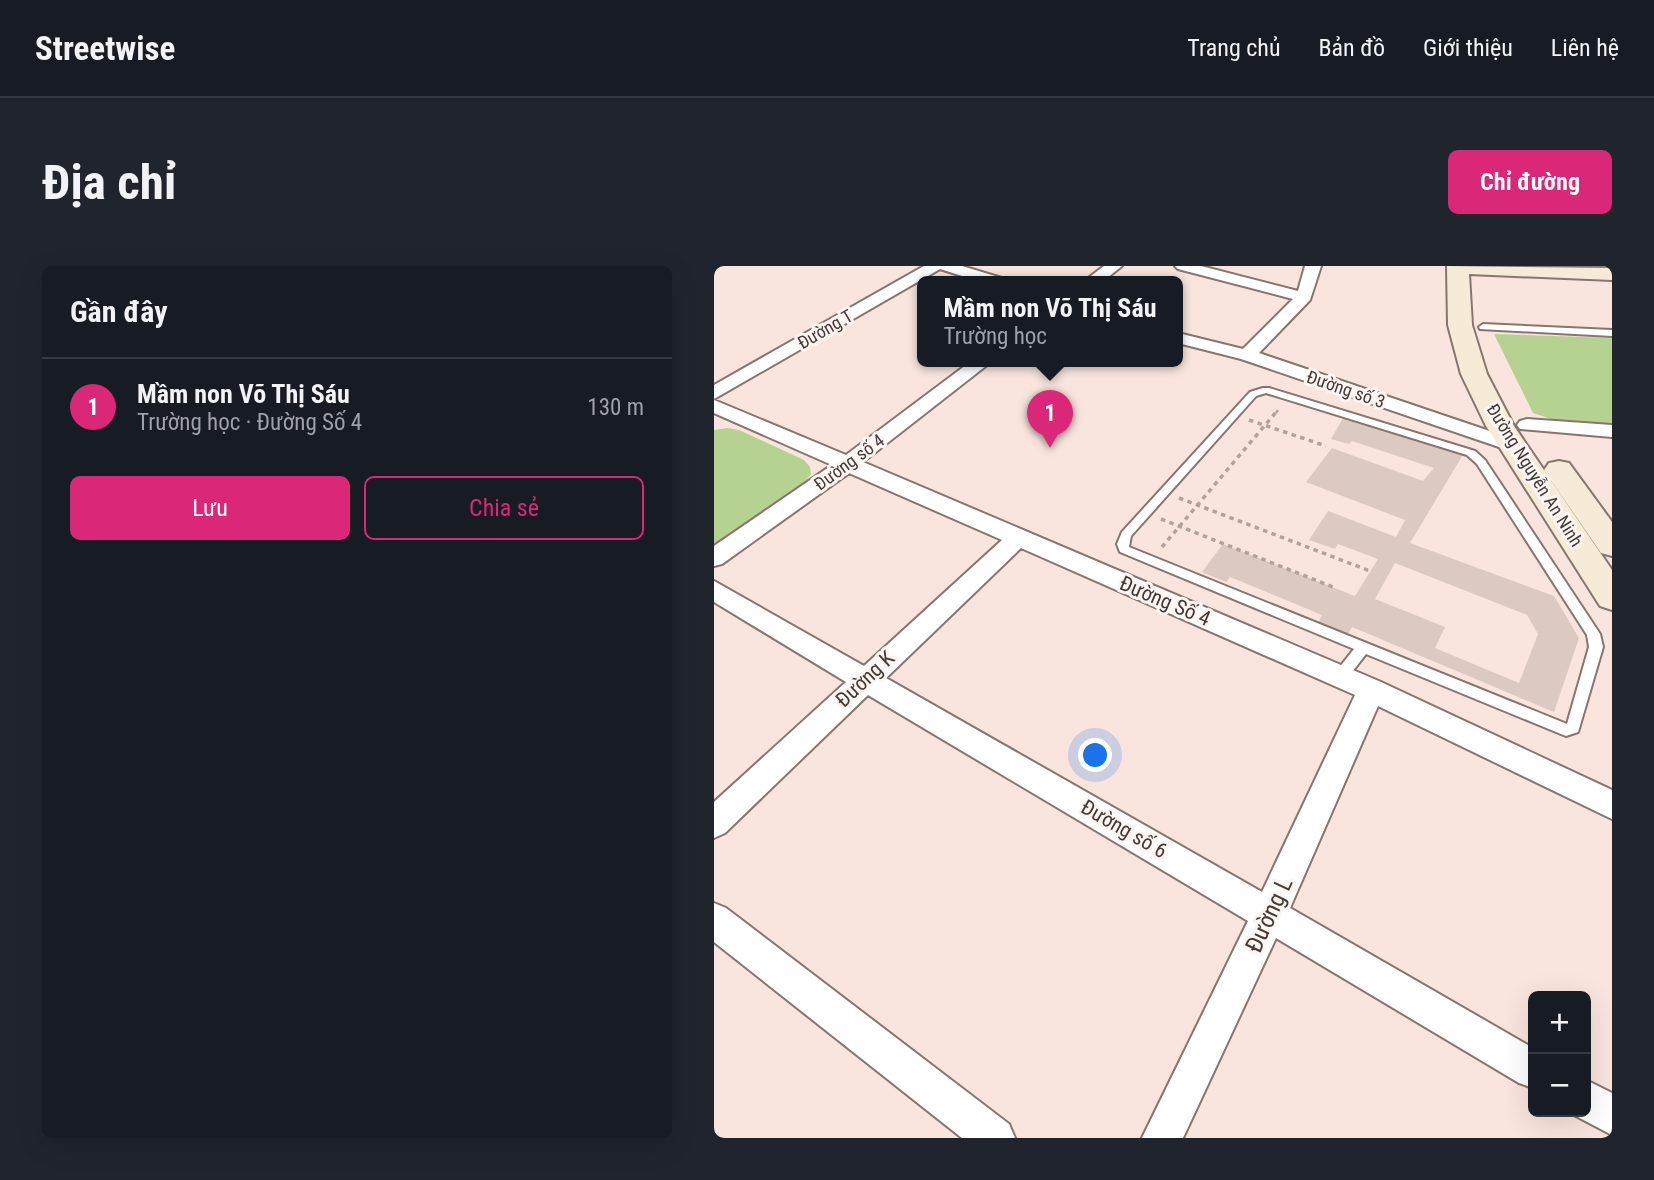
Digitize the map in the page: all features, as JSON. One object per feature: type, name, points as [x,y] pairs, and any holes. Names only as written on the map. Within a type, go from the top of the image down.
[{"type":"main road","points":[[1469,267],[1612,274]]},
{"type":"main road","name":"Đường Nguyễn An Ninh","points":[[1469,267],[1491,362],[1513,432],[1612,545]]},
{"type":"main road","name":"Đường Nguyễn An Ninh","points":[[1469,267],[1462,339],[1474,373],[1513,432],[1612,597]]},
{"type":"street","points":[[1100,276],[1114,266]]},
{"type":"street","points":[[1183,266],[1304,298]]},
{"type":"street","points":[[1247,355],[1304,298],[1313,266]]},
{"type":"street","points":[[947,267],[978,276]]},
{"type":"street","name":"Đường T","points":[[932,276],[947,267]]},
{"type":"street","name":"Đường T","points":[[715,404],[917,285]]},
{"type":"street","name":"Đường T","points":[[715,404],[917,289]]},
{"type":"street","name":"Đường số 3","points":[[1183,339],[1247,355],[1513,432],[1612,431]]},
{"type":"street","name":"Đường số 4","points":[[714,558],[849,463],[975,367]]},
{"type":"street","name":"Đường Số 4","points":[[715,404],[1371,690],[1612,805]]},
{"type":"street","name":"Đường K","points":[[714,823],[1018,538]]},
{"type":"street","name":"Đường số 6","points":[[714,590],[1528,1066]]},
{"type":"street","name":"Đường L","points":[[1162,1138],[1270,913],[1371,690]]},
{"type":"street","points":[[714,920],[995,1138]]},
{"type":"street","points":[[1591,1103],[1612,1115]]},
{"type":"lane","points":[[1483,327],[1612,333]]},
{"type":"lane","points":[[1266,390],[1471,453],[1481,462],[1593,634],[1596,647],[1573,728],[1566,730],[1150,561],[1125,548],[1123,544],[1126,535],[1235,415],[1253,394],[1266,390]]},
{"type":"lane","points":[[1340,677],[1363,648]]},
{"type":"path","points":[[1150,561],[1290,396]]},
{"type":"path","points":[[1235,415],[1326,446]]},
{"type":"path","points":[[1165,492],[1370,571]]},
{"type":"path","points":[[1147,513],[1332,587]]},
{"type":"green space","points":[[1494,334],[1612,338],[1612,427],[1566,424],[1533,413]]},
{"type":"green space","points":[[714,430],[739,430],[804,460],[810,467],[811,474],[803,484],[714,546]]},
{"type":"building","points":[[1345,415],[1464,453],[1410,543],[1554,596],[1579,638],[1554,712],[1352,627],[1347,636],[1318,623],[1322,615],[1230,577],[1226,582],[1202,572],[1223,544],[1355,596],[1378,559],[1338,544],[1335,549],[1309,540],[1328,511],[1396,537],[1405,520],[1306,482],[1332,448],[1423,481],[1434,468],[1352,441],[1349,444],[1331,439]],"holes":[[[1395,563],[1527,615],[1538,634],[1519,683],[1435,648],[1445,627],[1375,599]]]},
{"type":"place","name":"Mầm non Võ Thị Sáu","points":[[1050,448]]}]
